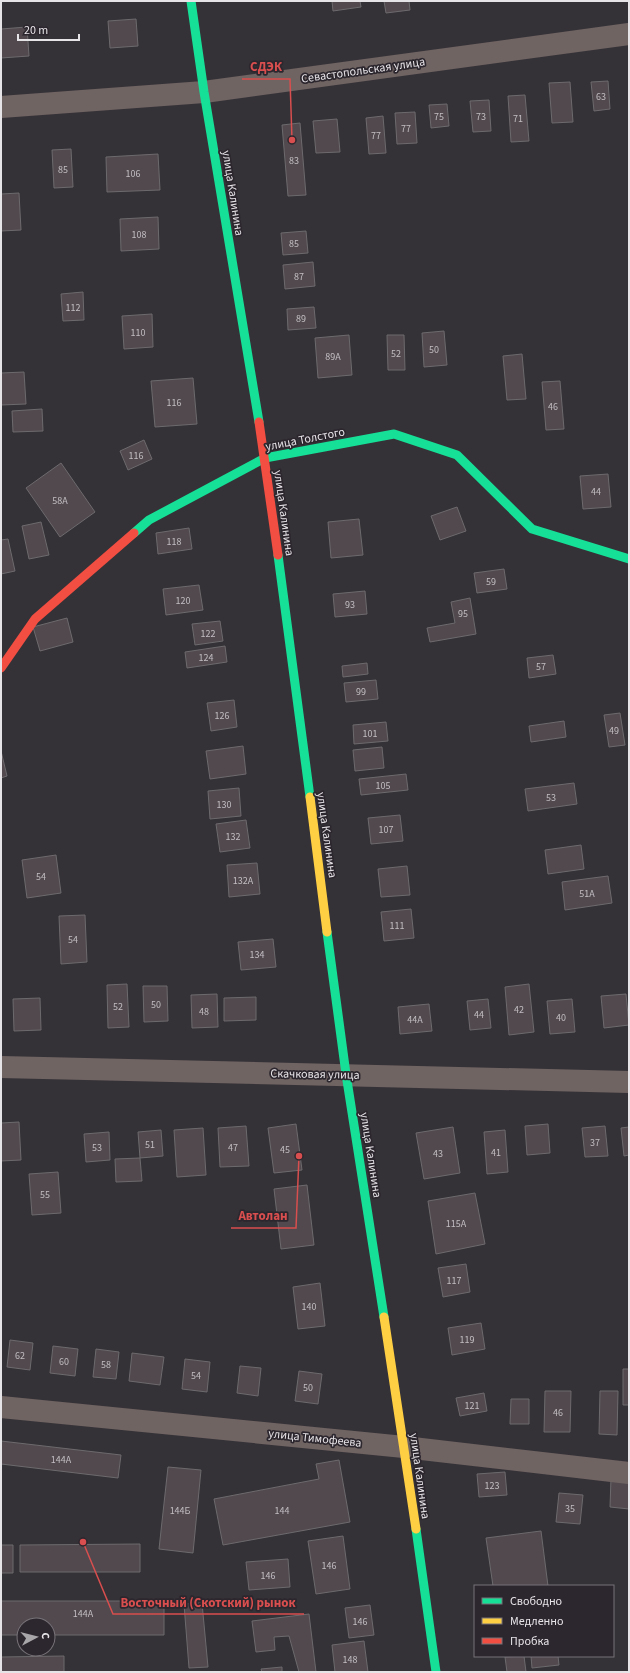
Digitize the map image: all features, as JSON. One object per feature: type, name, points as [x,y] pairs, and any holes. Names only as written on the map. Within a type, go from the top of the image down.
[{"type":"main road","name":"улица Калинина","points":[[191,1],[204,92],[265,458],[346,1074],[404,1447],[436,1672]]},
{"type":"main road","name":"улица Толстого","points":[[1,668],[35,619],[149,520],[265,458],[394,434],[457,455],[532,529],[629,559]]},
{"type":"street","name":"Севастопольская улица","points":[[1,107],[204,92],[629,34]]},
{"type":"street","name":"Скачковая улица","points":[[1,1066],[629,1082]]},
{"type":"street","name":"улица Тимофеева","points":[[1,1407],[404,1447],[629,1473]]},
{"type":"building","points":[[332,1],[360,1],[361,7],[333,11]]},
{"type":"building","points":[[384,1],[409,1],[410,10],[386,13]]},
{"type":"building","points":[[136,19],[138,46],[110,48],[108,21]]},
{"type":"building","points":[[27,27],[29,56],[1,58],[1,29]]},
{"type":"building","points":[[608,81],[610,109],[594,111],[591,82]]},
{"type":"building","points":[[570,82],[573,122],[552,123],[549,83]]},
{"type":"building","points":[[525,95],[529,141],[511,142],[508,96]]},
{"type":"building","points":[[489,100],[491,131],[473,132],[470,101]]},
{"type":"building","points":[[447,104],[449,126],[431,128],[429,105]]},
{"type":"building","points":[[415,112],[417,143],[397,144],[395,113]]},
{"type":"building","points":[[383,116],[386,153],[369,154],[366,118]]},
{"type":"building","points":[[337,119],[340,152],[316,153],[313,121]]},
{"type":"building","points":[[300,123],[306,195],[288,196],[282,125]]},
{"type":"building","points":[[71,149],[73,187],[54,188],[52,150]]},
{"type":"building","points":[[158,154],[160,190],[107,192],[106,157]]},
{"type":"building","points":[[19,193],[21,230],[1,231],[1,194]]},
{"type":"building","points":[[158,217],[159,249],[121,251],[120,219]]},
{"type":"building","points":[[306,231],[308,253],[283,255],[281,233]]},
{"type":"building","points":[[313,262],[315,286],[285,289],[283,265]]},
{"type":"building","points":[[83,292],[84,320],[63,321],[61,294]]},
{"type":"building","points":[[314,307],[316,328],[288,330],[287,309]]},
{"type":"building","points":[[152,314],[153,347],[124,349],[122,316]]},
{"type":"building","points":[[444,331],[447,365],[424,367],[422,333]]},
{"type":"building","points":[[349,335],[352,375],[318,378],[315,338]]},
{"type":"building","points":[[387,335],[404,335],[405,370],[388,370]]},
{"type":"building","points":[[522,354],[526,399],[507,400],[503,356]]},
{"type":"building","points":[[24,372],[26,404],[1,405],[1,373]]},
{"type":"building","points":[[193,378],[197,424],[155,427],[151,381]]},
{"type":"building","points":[[560,381],[564,429],[546,430],[542,382]]},
{"type":"building","points":[[42,409],[43,431],[13,432],[12,411]]},
{"type":"building","points":[[144,440],[152,459],[128,470],[120,451]]},
{"type":"building","points":[[61,463],[95,512],[60,537],[26,488]]},
{"type":"building","points":[[608,474],[611,507],[583,509],[580,476]]},
{"type":"building","points":[[457,507],[466,531],[440,540],[431,516]]},
{"type":"building","points":[[359,519],[363,555],[331,558],[328,522]]},
{"type":"building","points":[[41,522],[49,555],[29,559],[22,526]]},
{"type":"building","points":[[189,528],[192,549],[158,554],[156,533]]},
{"type":"building","points":[[8,539],[15,571],[1,574],[1,540]]},
{"type":"building","points":[[504,569],[507,589],[477,593],[474,573]]},
{"type":"building","points":[[199,585],[203,610],[166,615],[163,589]]},
{"type":"building","points":[[365,591],[367,614],[335,617],[333,594]]},
{"type":"building","points":[[470,598],[476,634],[430,642],[427,628],[455,623],[451,602]]},
{"type":"building","points":[[67,618],[73,642],[40,651],[33,627]]},
{"type":"building","points":[[220,621],[223,641],[195,645],[192,624]]},
{"type":"building","points":[[225,646],[227,662],[187,668],[185,652]]},
{"type":"building","points":[[553,655],[556,674],[529,678],[527,658]]},
{"type":"building","points":[[367,663],[368,674],[343,677],[342,666]]},
{"type":"building","points":[[376,680],[378,699],[346,702],[344,683]]},
{"type":"building","points":[[234,700],[237,727],[211,731],[207,703]]},
{"type":"building","points":[[620,713],[625,745],[609,747],[604,715]]},
{"type":"building","points":[[564,721],[566,737],[531,742],[529,726]]},
{"type":"building","points":[[386,722],[388,741],[354,744],[353,725]]},
{"type":"building","points":[[243,746],[246,774],[210,779],[206,751]]},
{"type":"building","points":[[382,747],[384,768],[355,771],[353,750]]},
{"type":"building","points":[[1,751],[7,776],[1,778]]},
{"type":"building","points":[[406,774],[408,790],[361,795],[359,779]]},
{"type":"building","points":[[574,783],[577,804],[528,811],[525,789]]},
{"type":"building","points":[[239,788],[241,816],[210,819],[208,791]]},
{"type":"building","points":[[400,815],[403,841],[371,844],[368,818]]},
{"type":"building","points":[[246,820],[250,848],[220,852],[216,824]]},
{"type":"building","points":[[581,845],[584,869],[548,874],[545,850]]},
{"type":"building","points":[[56,855],[61,893],[27,898],[22,860]]},
{"type":"building","points":[[257,863],[260,894],[229,897],[227,865]]},
{"type":"building","points":[[407,866],[410,895],[381,897],[378,869]]},
{"type":"building","points":[[608,876],[612,903],[565,910],[562,882]]},
{"type":"building","points":[[411,909],[414,938],[384,941],[381,912]]},
{"type":"building","points":[[85,915],[87,962],[61,964],[59,916]]},
{"type":"building","points":[[273,939],[276,967],[241,970],[238,942]]},
{"type":"building","points":[[127,984],[129,1027],[108,1028],[107,985]]},
{"type":"building","points":[[529,984],[534,1032],[509,1035],[505,987]]},
{"type":"building","points":[[143,986],[167,986],[168,1021],[144,1022]]},
{"type":"building","points":[[217,994],[218,1027],[192,1028],[191,995]]},
{"type":"building","points":[[626,994],[629,1025],[604,1028],[601,996]]},
{"type":"building","points":[[256,997],[256,1020],[224,1021],[224,998]]},
{"type":"building","points":[[40,998],[41,1030],[14,1031],[13,999]]},
{"type":"building","points":[[488,999],[491,1028],[470,1030],[467,1001]]},
{"type":"building","points":[[572,999],[575,1032],[550,1034],[547,1001]]},
{"type":"building","points":[[429,1004],[432,1031],[400,1034],[398,1007]]},
{"type":"building","points":[[19,1122],[21,1160],[1,1161],[1,1123]]},
{"type":"building","points":[[296,1124],[302,1170],[274,1173],[268,1128]]},
{"type":"building","points":[[548,1124],[550,1153],[527,1155],[525,1126]]},
{"type":"building","points":[[246,1126],[249,1166],[220,1167],[218,1128]]},
{"type":"building","points":[[605,1126],[608,1156],[585,1157],[582,1128]]},
{"type":"building","points":[[453,1127],[460,1173],[424,1179],[416,1133]]},
{"type":"building","points":[[629,1127],[629,1155],[624,1156],[621,1128]]},
{"type":"building","points":[[203,1128],[206,1175],[177,1177],[174,1130]]},
{"type":"building","points":[[161,1130],[163,1156],[140,1158],[138,1132]]},
{"type":"building","points":[[505,1130],[508,1172],[487,1174],[484,1132]]},
{"type":"building","points":[[109,1132],[110,1160],[86,1162],[84,1134]]},
{"type":"building","points":[[140,1158],[142,1181],[116,1182],[115,1159]]},
{"type":"building","points":[[58,1172],[61,1213],[32,1215],[29,1174]]},
{"type":"building","points":[[307,1185],[314,1245],[281,1249],[274,1189]]},
{"type":"building","points":[[475,1193],[485,1244],[436,1254],[428,1201]]},
{"type":"building","points":[[466,1264],[470,1292],[443,1297],[438,1268]]},
{"type":"building","points":[[320,1283],[325,1326],[298,1329],[293,1287]]},
{"type":"building","points":[[481,1323],[485,1349],[452,1355],[448,1328]]},
{"type":"building","points":[[10,1340],[33,1343],[30,1370],[7,1367]]},
{"type":"building","points":[[53,1346],[78,1349],[75,1376],[50,1373]]},
{"type":"building","points":[[96,1349],[119,1352],[116,1379],[93,1377]]},
{"type":"building","points":[[132,1353],[164,1357],[160,1385],[129,1381]]},
{"type":"building","points":[[185,1359],[210,1362],[207,1392],[182,1389]]},
{"type":"building","points":[[240,1366],[261,1368],[258,1396],[237,1393]]},
{"type":"building","points":[[623,1369],[629,1369],[629,1405],[623,1405]]},
{"type":"building","points":[[299,1371],[322,1374],[318,1404],[295,1401]]},
{"type":"building","points":[[545,1391],[571,1391],[570,1432],[544,1432]]},
{"type":"building","points":[[600,1391],[618,1391],[617,1435],[599,1434]]},
{"type":"building","points":[[484,1393],[487,1411],[460,1416],[456,1398]]},
{"type":"building","points":[[511,1399],[529,1399],[529,1424],[510,1424]]},
{"type":"building","points":[[1,1441],[121,1455],[118,1478],[1,1464]]},
{"type":"building","points":[[339,1460],[350,1522],[223,1545],[214,1499],[319,1479],[316,1464]]},
{"type":"building","points":[[168,1467],[201,1470],[193,1553],[159,1549]]},
{"type":"building","points":[[505,1472],[507,1495],[479,1497],[477,1474]]},
{"type":"building","points":[[611,1478],[629,1480],[629,1509],[610,1507]]},
{"type":"building","points":[[559,1493],[583,1495],[580,1524],[556,1522]]},
{"type":"building","points":[[541,1531],[548,1585],[493,1585],[486,1538]]},
{"type":"building","points":[[343,1536],[350,1589],[316,1594],[308,1541]]},
{"type":"building","points":[[140,1544],[140,1572],[20,1572],[20,1545]]},
{"type":"building","points":[[1,1545],[13,1545],[13,1573],[1,1573]]},
{"type":"building","points":[[288,1559],[290,1587],[249,1590],[246,1562]]},
{"type":"building","points":[[1,1601],[164,1601],[164,1635],[56,1635],[56,1617],[16,1617],[16,1635],[1,1635]]},
{"type":"building","points":[[202,1603],[208,1667],[189,1668],[184,1604]]},
{"type":"building","points":[[370,1605],[374,1635],[349,1638],[345,1608]]},
{"type":"building","points":[[309,1614],[316,1672],[299,1672],[289,1636],[274,1637],[275,1650],[256,1652],[252,1621]]},
{"type":"building","points":[[364,1641],[368,1672],[335,1672],[332,1645]]},
{"type":"building","points":[[64,1656],[64,1672],[1,1672],[1,1657]]},
{"type":"building","points":[[505,1657],[524,1657],[526,1672],[507,1672]]},
{"type":"building","points":[[531,1657],[558,1657],[559,1665],[532,1668]]},
{"type":"building","points":[[282,1667],[282,1672],[262,1672],[261,1669]]},
{"type":"traffic: fast","points":[[191,1],[204,92],[259,422]]},
{"type":"traffic: fast","points":[[134,533],[149,520],[265,458],[394,434],[457,455],[532,529],[629,559]]},
{"type":"traffic: fast","points":[[278,555],[310,797]]},
{"type":"traffic: fast","points":[[327,932],[346,1074],[384,1317]]},
{"type":"traffic: fast","points":[[416,1529],[436,1672]]},
{"type":"traffic: slow","points":[[310,797],[327,932]]},
{"type":"traffic: slow","points":[[384,1317],[416,1529]]},
{"type":"traffic: jam","points":[[259,422],[278,555]]},
{"type":"traffic: jam","points":[[1,668],[35,619],[134,533]]},
{"type":"place","name":"СДЭК","points":[[292,140]]},
{"type":"place","name":"Автолан","points":[[299,1156]]},
{"type":"place","name":"Восточный (Скотский) рынок","points":[[83,1542]]}]
